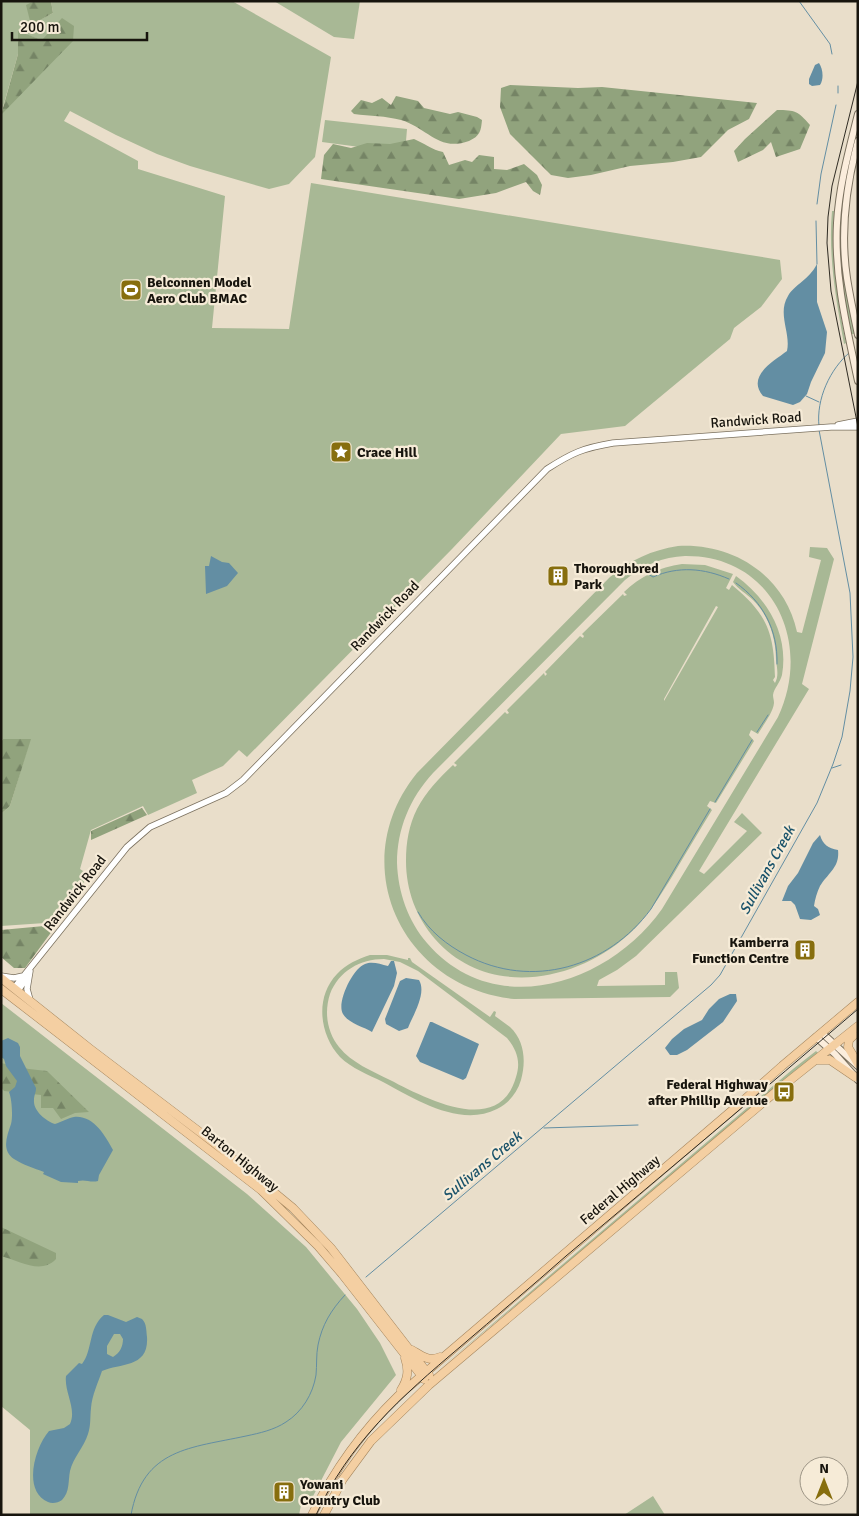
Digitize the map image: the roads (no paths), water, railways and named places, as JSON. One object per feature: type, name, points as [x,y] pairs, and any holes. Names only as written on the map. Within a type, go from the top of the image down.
[{"type":"highway","name":"Barton Highway","points":[[1,977],[13,993],[261,1190],[318,1246],[406,1350],[431,1383]]},
{"type":"highway","name":"Barton Highway","points":[[1,989],[32,1003],[213,1142],[293,1208],[332,1248],[406,1350]]},
{"type":"highway","name":"Federal Highway","points":[[312,1515],[334,1473],[373,1421],[398,1396],[858,1002]]},
{"type":"highway","name":"Federal Highway","points":[[324,1515],[344,1479],[371,1441],[431,1383],[779,1089],[858,1026]]},
{"type":"highway","points":[[858,1032],[849,1039],[848,1046],[858,1065]]},
{"type":"highway","points":[[816,1060],[830,1060],[856,1079]]},
{"type":"highway","points":[[406,1350],[427,1359],[436,1359],[443,1356]]},
{"type":"highway","points":[[398,1396],[408,1378],[406,1350]]},
{"type":"main road","points":[[858,114],[843,177],[837,222],[839,281],[858,381]]},
{"type":"main road","points":[[858,141],[846,198],[844,238],[847,277],[858,335]]},
{"type":"main road","points":[[819,1035],[832,1047],[858,1065]]},
{"type":"main road","points":[[832,1047],[856,1079]]},
{"type":"street","name":"Randwick Road","points":[[828,427],[858,421]]},
{"type":"street","name":"Randwick Road","points":[[13,993],[127,847],[150,827],[226,793],[243,780],[547,469],[565,457],[590,447],[613,443],[828,427],[858,427]]},
{"type":"street","points":[[1,977],[18,977],[30,971]]},
{"type":"street","points":[[30,971],[27,989],[32,1003]]},
{"type":"water","points":[[819,63],[822,71],[822,80],[820,85],[812,86],[809,84],[809,79],[815,65]]},
{"type":"water","points":[[817,264],[817,302],[827,332],[825,353],[807,394],[800,402],[793,405],[763,396],[758,382],[769,364],[787,351],[788,344],[784,317],[785,303],[791,292],[810,274]]},
{"type":"water","points":[[211,556],[222,562],[229,563],[238,573],[227,586],[206,594],[205,566],[209,566]]},
{"type":"water","points":[[820,835],[826,846],[838,850],[837,861],[833,870],[820,886],[816,896],[814,906],[818,909],[820,915],[811,920],[800,919],[795,905],[791,901],[782,901],[788,886],[798,873],[813,843]]},
{"type":"water","points":[[391,961],[394,961],[397,973],[394,986],[372,1032],[345,1017],[341,1009],[344,994],[351,979],[360,967],[370,963],[388,966]]},
{"type":"water","points":[[406,978],[419,980],[421,991],[408,1028],[399,1031],[386,1024],[385,1019],[400,981]]},
{"type":"water","points":[[730,994],[736,994],[737,1001],[723,1022],[687,1050],[677,1055],[670,1055],[665,1048],[672,1039],[684,1029],[702,1020],[719,999]]},
{"type":"water","points":[[430,1022],[479,1044],[466,1078],[463,1080],[420,1062],[416,1056]]},
{"type":"water","points":[[8,1038],[18,1043],[20,1047],[20,1056],[36,1088],[34,1104],[41,1115],[55,1124],[74,1117],[87,1119],[98,1128],[113,1150],[99,1175],[98,1181],[61,1182],[43,1174],[44,1172],[17,1161],[7,1151],[6,1143],[12,1117],[9,1092],[15,1087],[17,1081],[1,1057],[1,1041]]},
{"type":"water","points":[[104,1315],[126,1322],[137,1317],[142,1319],[146,1328],[146,1347],[139,1359],[132,1363],[102,1371],[93,1398],[88,1434],[71,1466],[65,1497],[55,1503],[50,1503],[40,1496],[35,1489],[33,1479],[36,1458],[39,1447],[49,1431],[64,1428],[70,1424],[72,1412],[66,1376],[79,1363],[82,1364],[88,1352],[95,1326]],"holes":[[[114,1334],[120,1334],[123,1339],[122,1347],[113,1357],[107,1354],[107,1346]]]},
{"type":"waterway","points":[[799,1],[830,44],[832,54]]},
{"type":"waterway","points":[[838,86],[838,93]]},
{"type":"waterway","points":[[817,204],[821,174],[836,105]]},
{"type":"waterway","points":[[816,221],[817,264]]},
{"type":"waterway","name":"Sullivans Creek","points":[[819,426],[820,405],[826,385],[836,367],[850,352]]},
{"type":"waterway","points":[[806,396],[819,402]]},
{"type":"waterway","name":"Sullivans Creek","points":[[366,1277],[711,985],[720,975],[817,803],[842,737],[850,691],[853,657],[850,593],[819,430]]},
{"type":"waterway","points":[[648,574],[653,577],[672,571],[691,570],[710,572],[729,579]]},
{"type":"waterway","points":[[736,583],[754,599],[767,618],[775,640],[777,664]]},
{"type":"waterway","points":[[757,732],[768,715]]},
{"type":"waterway","points":[[715,802],[752,740]]},
{"type":"waterway","points":[[832,768],[841,765]]},
{"type":"waterway","points":[[418,912],[427,925],[445,942],[466,955],[491,965],[517,971],[542,971],[567,967],[591,958],[613,946],[633,929],[651,909],[710,809]]},
{"type":"waterway","points":[[544,1128],[638,1125]]},
{"type":"waterway","name":"Sullivans Creek","points":[[131,1515],[137,1493],[146,1476],[158,1464],[172,1455],[207,1444],[267,1431],[292,1418],[302,1408],[315,1382],[317,1349],[322,1331],[331,1312],[345,1295]]},
{"type":"tram line","points":[[858,81],[832,186],[827,243],[831,291],[858,427]]},
{"type":"tram line","points":[[316,1515],[344,1465],[378,1423],[417,1384],[858,1009]]},
{"type":"place","name":"Belconnen Model Aero Club BMAC","points":[[131,290]]},
{"type":"place","name":"Crace Hill","points":[[341,452]]},
{"type":"place","name":"Thoroughbred Park","points":[[558,576]]},
{"type":"place","name":"Kamberra Function Centre","points":[[805,950]]},
{"type":"place","name":"Federal Highway after Phillip Avenue","points":[[784,1092]]},
{"type":"place","name":"Yowani Country Club","points":[[284,1492]]}]
